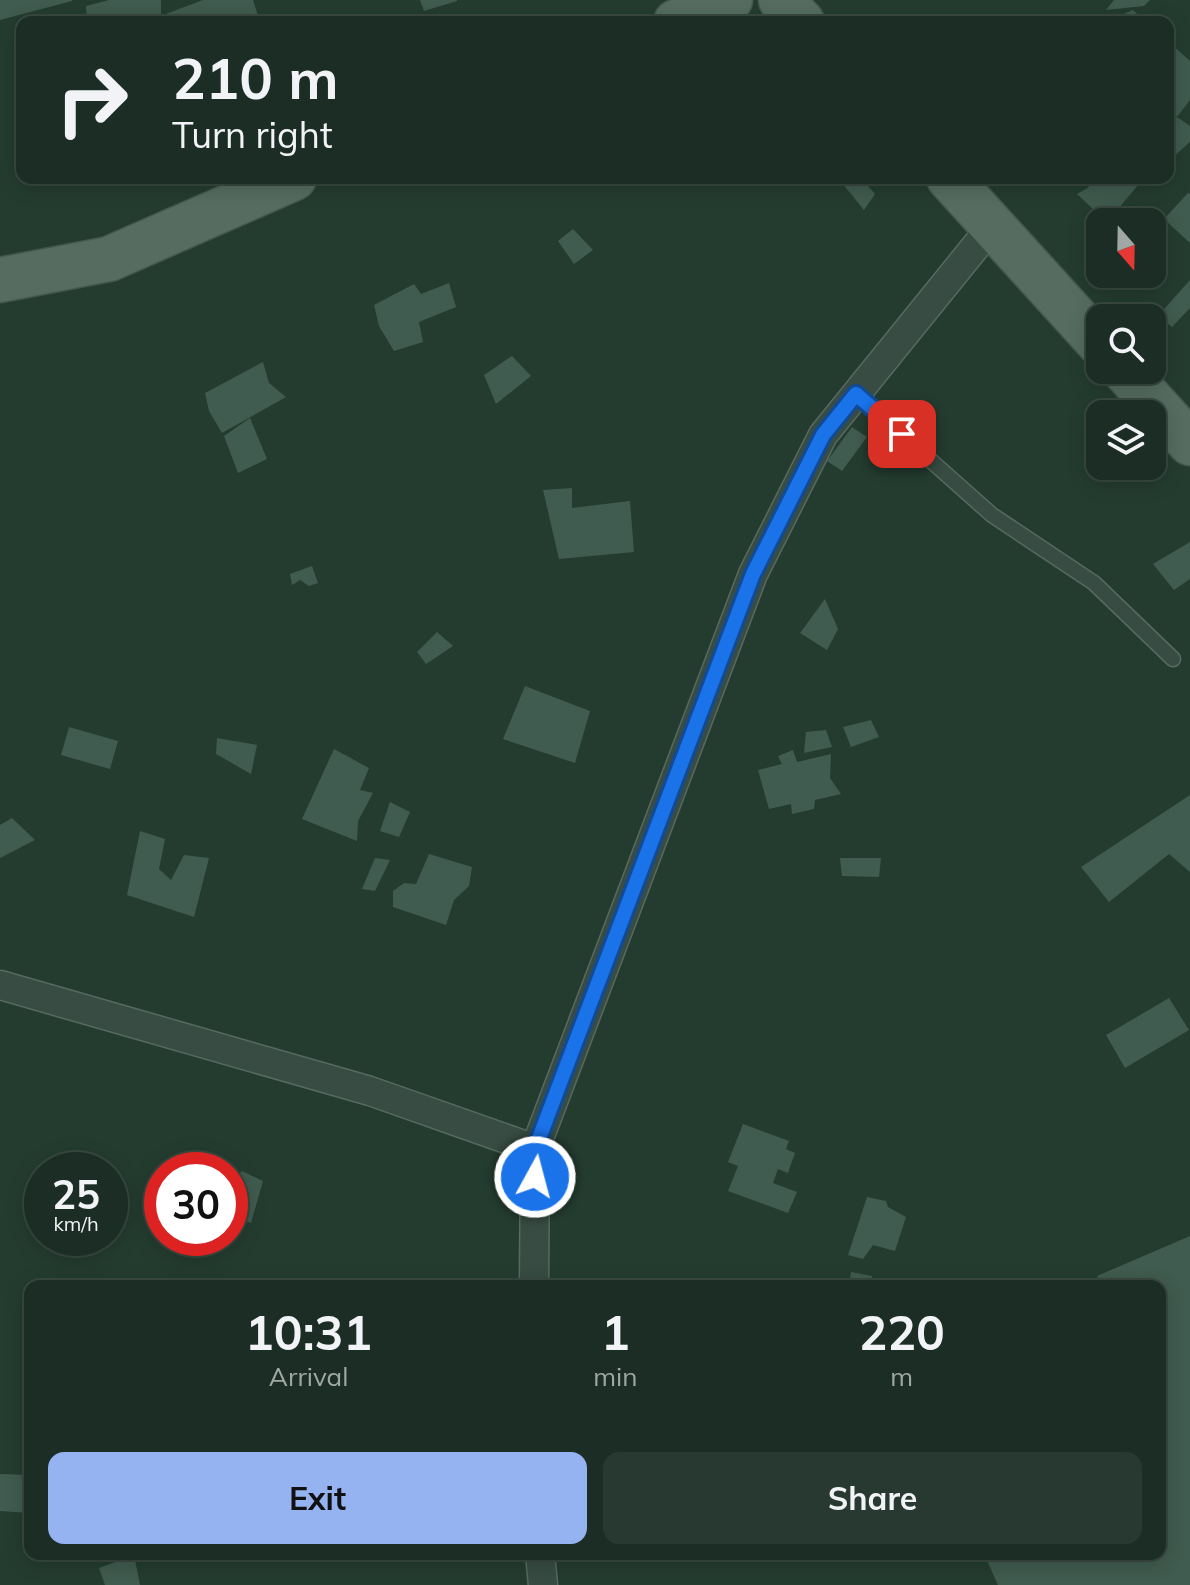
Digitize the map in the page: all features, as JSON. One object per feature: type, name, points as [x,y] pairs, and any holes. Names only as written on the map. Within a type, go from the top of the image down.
[{"type":"main road","points":[[691,16],[730,0]]},
{"type":"main road","points":[[781,0],[796,16]]},
{"type":"main road","points":[[0,280],[109,259],[280,184]]},
{"type":"main road","points":[[955,184],[1086,328]]},
{"type":"main road","points":[[1137,384],[1190,443]]},
{"type":"street","points":[[534,1280],[535,1149],[753,574],[823,435],[993,225]]},
{"type":"street","points":[[0,985],[370,1091],[535,1149]]},
{"type":"street","points":[[541,1560],[543,1585]]},
{"type":"lane","points":[[856,394],[992,515],[1094,583],[1173,659]]},
{"type":"building","points":[[0,0],[72,0],[72,1],[0,20]]},
{"type":"building","points":[[109,0],[161,0],[161,16],[87,16],[86,6]]},
{"type":"building","points":[[203,0],[253,0],[258,16],[163,16]]},
{"type":"building","points":[[420,0],[457,0],[457,1],[424,11]]},
{"type":"building","points":[[1114,0],[1150,0],[1144,6],[1106,10]]},
{"type":"building","points":[[1133,10],[1140,16],[1119,16]]},
{"type":"building","points":[[1174,46],[1190,61],[1190,100],[1177,117],[1174,113]]},
{"type":"building","points":[[1177,117],[1190,126],[1190,142],[1174,156],[1174,120]]},
{"type":"building","points":[[843,184],[866,184],[875,194],[864,210]]},
{"type":"building","points":[[1087,184],[1139,184],[1119,208],[1092,208],[1077,194],[1089,187]]},
{"type":"building","points":[[1190,194],[1190,243],[1166,221],[1166,217]]},
{"type":"building","points":[[573,229],[593,250],[574,264],[558,241]]},
{"type":"building","points":[[1190,280],[1190,308],[1172,327],[1166,322],[1166,307]]},
{"type":"building","points":[[449,283],[456,307],[419,322],[423,342],[394,351],[379,326],[374,305],[414,284],[421,294]]},
{"type":"building","points":[[512,356],[531,376],[496,404],[484,375]]},
{"type":"building","points":[[263,362],[269,383],[286,397],[222,433],[209,411],[205,393]]},
{"type":"building","points":[[250,418],[267,459],[238,473],[224,436]]},
{"type":"building","points":[[852,427],[867,437],[842,471],[827,461]]},
{"type":"building","points":[[572,488],[572,508],[630,501],[634,552],[559,559],[543,490]]},
{"type":"building","points":[[1190,542],[1190,579],[1174,590],[1153,564]]},
{"type":"building","points":[[312,566],[318,583],[309,586],[300,580],[292,585],[290,574]]},
{"type":"building","points":[[825,599],[838,629],[827,650],[800,633]]},
{"type":"building","points":[[437,632],[453,646],[426,664],[417,652]]},
{"type":"building","points":[[525,686],[590,711],[575,763],[503,739]]},
{"type":"building","points":[[871,720],[879,737],[851,747],[843,727]]},
{"type":"building","points":[[69,727],[118,741],[110,769],[61,755]]},
{"type":"building","points":[[826,730],[832,747],[804,753],[806,732]]},
{"type":"building","points":[[217,738],[257,745],[251,774],[216,754]]},
{"type":"building","points":[[334,749],[369,768],[360,790],[373,793],[358,821],[357,841],[302,819]]},
{"type":"building","points":[[793,750],[797,762],[831,754],[830,778],[841,794],[815,800],[814,809],[792,814],[791,804],[769,809],[758,770],[782,764],[778,756]]},
{"type":"building","points":[[1190,795],[1190,872],[1169,854],[1109,902],[1081,867]]},
{"type":"building","points":[[390,802],[410,812],[399,837],[380,831]]},
{"type":"building","points":[[12,818],[35,840],[0,858],[0,825]]},
{"type":"building","points":[[140,831],[165,839],[159,869],[171,880],[184,855],[209,858],[194,917],[127,895]]},
{"type":"building","points":[[429,854],[472,867],[469,886],[454,900],[446,925],[393,907],[393,891],[404,883],[416,884]]},
{"type":"building","points":[[375,858],[390,860],[375,891],[362,889]]},
{"type":"building","points":[[840,858],[881,858],[879,877],[842,876]]},
{"type":"building","points":[[1169,998],[1189,1030],[1125,1068],[1106,1035]]},
{"type":"building","points":[[743,1124],[789,1141],[786,1149],[795,1153],[788,1173],[778,1169],[773,1183],[797,1192],[788,1213],[728,1191],[738,1166],[728,1162]]},
{"type":"building","points":[[248,1174],[263,1181],[251,1223],[248,1222]]},
{"type":"building","points":[[867,1197],[886,1201],[888,1207],[906,1217],[895,1251],[873,1245],[863,1259],[848,1255]]},
{"type":"building","points":[[1190,1236],[1190,1585],[998,1585],[987,1560],[1166,1560],[1166,1280],[1099,1280],[1097,1276]]},
{"type":"building","points":[[851,1272],[872,1276],[872,1280],[850,1280]]},
{"type":"building","points":[[0,1474],[24,1475],[24,1513],[0,1511]]},
{"type":"building","points":[[121,1560],[135,1560],[140,1585],[105,1585],[99,1568]]},
{"type":"route","points":[[535,1177],[535,1149],[753,574],[823,435],[856,394],[902,434]]}]
